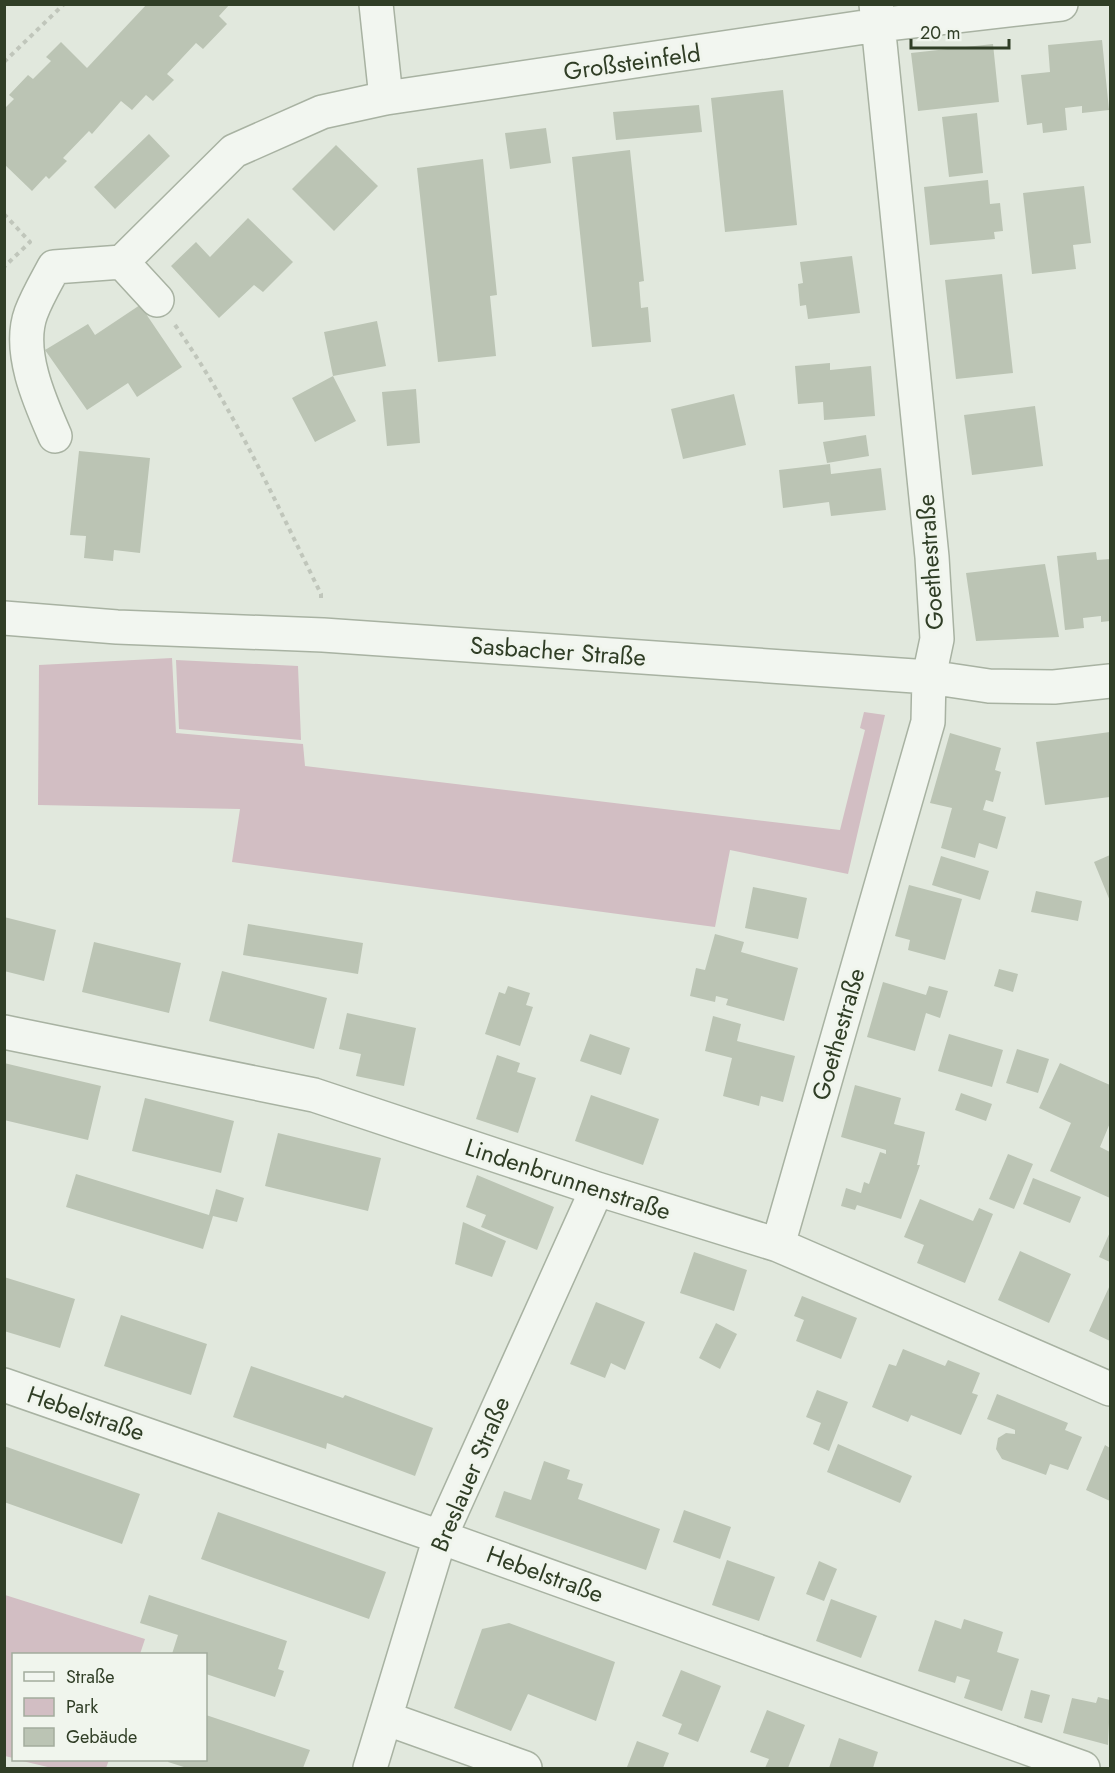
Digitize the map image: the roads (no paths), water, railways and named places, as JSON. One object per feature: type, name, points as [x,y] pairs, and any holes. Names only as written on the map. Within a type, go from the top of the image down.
[{"type":"street","points":[[376,4],[386,98]]},
{"type":"street","name":"Großsteinfeld","points":[[122,262],[234,151],[322,112],[386,98],[877,15],[1060,4]]},
{"type":"street","name":"Goethestraße","points":[[778,1245],[928,722],[929,677],[937,639],[932,557],[877,15]]},
{"type":"street","points":[[55,436],[35,392],[28,347],[30,316],[54,267],[122,262],[157,300]]},
{"type":"street","name":"Sasbacher Straße","points":[[4,618],[117,627],[324,635],[929,677],[989,686],[1054,687],[1110,681]]},
{"type":"street","name":"Lindenbrunnenstraße","points":[[4,1032],[314,1095],[597,1189],[778,1245],[1110,1389]]},
{"type":"street","name":"Breslauer Straße","points":[[370,1768],[440,1537],[597,1189]]},
{"type":"street","name":"Hebelstraße","points":[[4,1385],[440,1537],[1083,1768]]},
{"type":"street","points":[[385,1719],[525,1768]]}]
